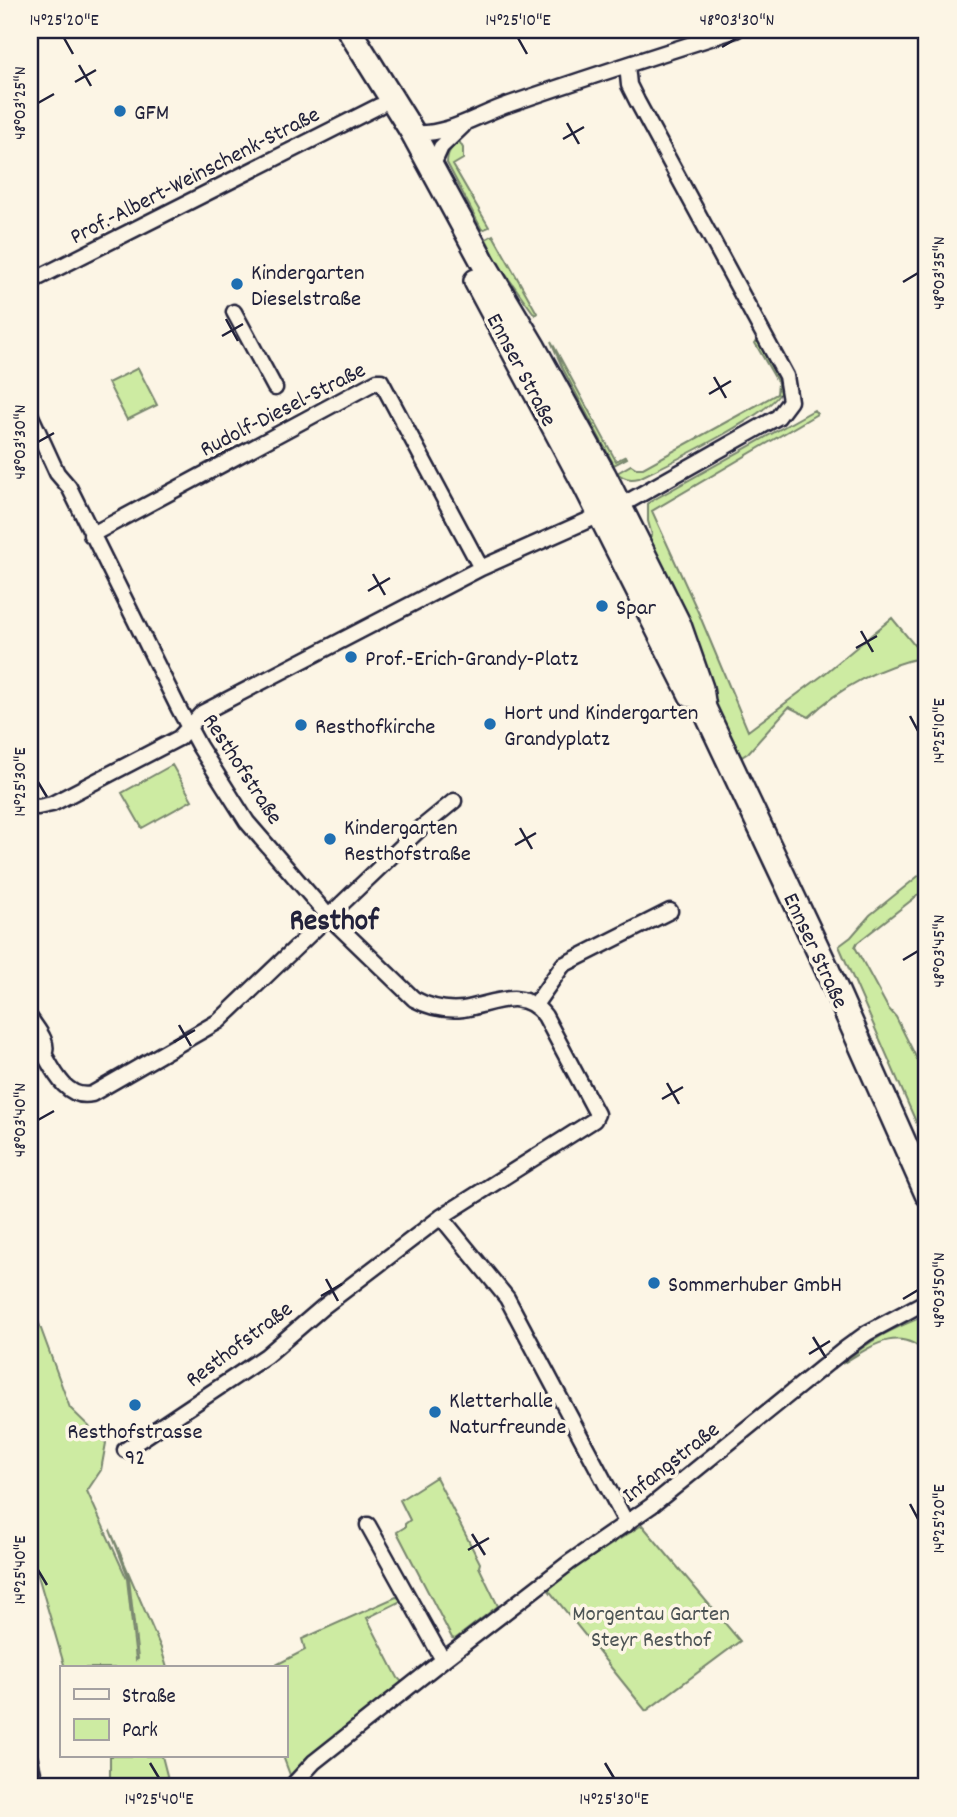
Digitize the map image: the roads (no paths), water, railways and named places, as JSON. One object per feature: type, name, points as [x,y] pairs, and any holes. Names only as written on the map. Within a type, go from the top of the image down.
[{"type":"main road","name":"Ennser Straße","points":[[339,30],[379,106],[610,511]]},
{"type":"main road","name":"Ennser Straße","points":[[349,30],[413,133],[484,264],[560,395],[690,693],[704,708],[827,969],[927,1194]]},
{"type":"street","points":[[413,133],[431,132],[467,123],[506,105],[736,30]]},
{"type":"street","points":[[30,805],[38,807],[52,804],[179,738],[202,713],[481,568],[610,511],[778,417],[790,401],[786,376],[637,101],[629,85],[627,65]]},
{"type":"street","name":"Prof.-Albert-Weinschenk-Straße","points":[[30,282],[379,106]]},
{"type":"street","points":[[432,167],[441,147],[467,123]]},
{"type":"street","name":"Rudolf-Diesel-Straße","points":[[234,313],[275,388]]},
{"type":"street","name":"Rudolf-Diesel-Straße","points":[[91,535],[381,381],[481,568]]},
{"type":"street","name":"Resthofstraße","points":[[30,414],[57,473],[69,487],[189,727],[247,822],[330,918],[414,999],[426,1006],[460,1009],[510,998],[535,1005],[545,1016],[596,1111],[596,1118],[441,1217],[323,1307],[266,1356],[125,1450]]},
{"type":"street","points":[[30,1018],[45,1043],[46,1049],[37,1054],[70,1090],[88,1096],[92,1094],[219,1021],[330,918],[421,828],[454,801]]},
{"type":"street","points":[[535,1005],[563,965],[670,911]]},
{"type":"street","points":[[441,1217],[507,1298],[627,1524]]},
{"type":"street","name":"Infangstraße","points":[[291,1787],[314,1762],[443,1660],[559,1570],[627,1524],[856,1341],[927,1301]]},
{"type":"street","points":[[368,1525],[443,1660]]},
{"type":"street","points":[[30,1760],[36,1787]]},
{"type":"place","name":"GFM","points":[[120,111]]},
{"type":"place","name":"Kindergarten Dieselstraße","points":[[237,284]]},
{"type":"place","name":"Spar","points":[[602,606]]},
{"type":"place","name":"Prof.-Erich-Grandy-Platz","points":[[351,657]]},
{"type":"place","name":"Hort und Kindergarten Grandyplatz","points":[[490,724]]},
{"type":"place","name":"Resthofkirche","points":[[301,725]]},
{"type":"place","name":"Kindergarten Resthofstraße","points":[[330,839]]},
{"type":"place","name":"Sommerhuber GmbH","points":[[654,1283]]},
{"type":"place","name":"Resthofstrasse 92","points":[[135,1405]]},
{"type":"place","name":"Kletterhalle Naturfreunde","points":[[435,1412]]},
{"type":"district","name":"Resthof","points":[[334,919]]},
{"type":"park label","name":"Morgentau Garten Steyr Resthof","points":[[651,1625]]}]
